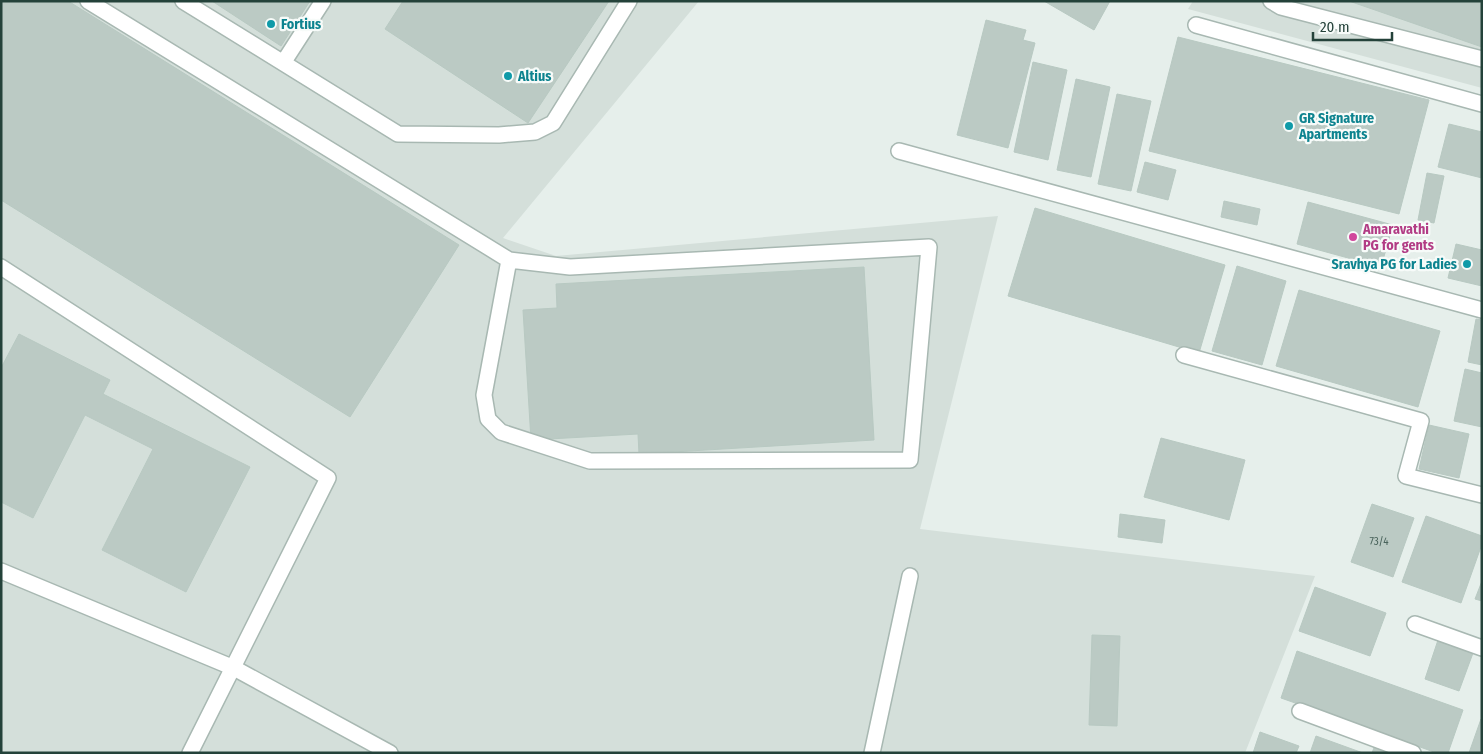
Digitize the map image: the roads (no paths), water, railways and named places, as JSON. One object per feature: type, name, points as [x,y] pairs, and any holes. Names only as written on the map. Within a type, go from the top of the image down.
[{"type":"lane","points":[[88,1],[509,260],[570,267],[929,247],[910,460],[590,461],[501,432],[488,419],[484,395],[509,260]]},
{"type":"lane","points":[[184,1],[398,134],[499,135],[535,132],[553,122],[629,1]]},
{"type":"lane","points":[[283,63],[324,1]]},
{"type":"lane","points":[[1272,1],[1281,7],[1482,59]]},
{"type":"lane","points":[[1196,25],[1482,104]]},
{"type":"lane","points":[[899,152],[1482,310]]},
{"type":"lane","points":[[1,267],[328,478],[190,753]]},
{"type":"lane","points":[[1184,355],[1421,421],[1406,476],[1482,495]]},
{"type":"lane","points":[[1,571],[234,668],[390,753]]},
{"type":"lane","points":[[872,753],[910,576]]},
{"type":"lane","points":[[1415,624],[1482,648]]},
{"type":"lane","points":[[1300,711],[1414,753]]},
{"type":"place","name":"Fortius","points":[[271,24]]},
{"type":"place","name":"Altius","points":[[508,76]]},
{"type":"place","name":"GR Signature Apartments","points":[[1289,126]]},
{"type":"place","name":"Amaravathi PG for gents","points":[[1353,237]]},
{"type":"place","name":"Sravhya PG for Ladies","points":[[1467,264]]}]
